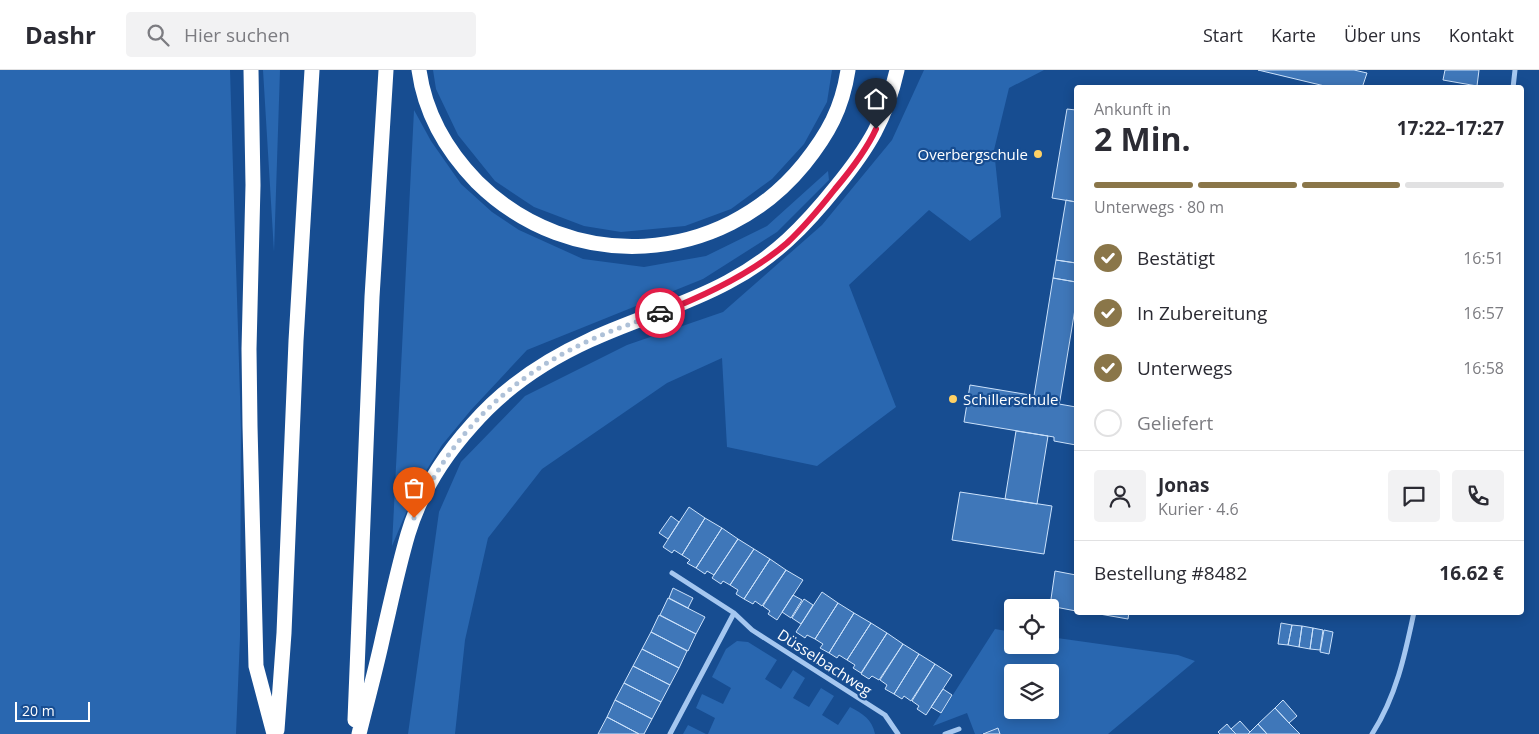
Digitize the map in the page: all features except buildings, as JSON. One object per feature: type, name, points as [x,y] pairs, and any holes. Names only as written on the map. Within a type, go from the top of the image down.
[{"type":"highway","points":[[250,70],[253,185],[249,348],[256,666],[275,734]]},
{"type":"highway","points":[[275,734],[284,633],[296,351],[312,70]]},
{"type":"highway","points":[[355,734],[372,297],[386,70]]},
{"type":"highway","points":[[419,70],[424,96],[441,137],[453,156],[494,198],[528,220],[569,237],[583,241],[627,246],[658,245],[693,239],[727,226],[750,213],[772,197],[792,178],[822,142],[841,103],[848,70]]},
{"type":"highway","points":[[359,734],[408,532],[433,478],[472,424],[511,388],[530,373],[558,356],[592,339],[666,311],[708,292],[759,264],[786,243],[813,217],[858,161],[871,141],[882,117],[897,70]]},
{"type":"street","points":[[1513,85],[1514,70]]},
{"type":"street","name":"Düsselbachweg","points":[[672,573],[734,613],[752,630],[885,715],[898,734]]},
{"type":"street","points":[[670,734],[734,613]]},
{"type":"street","points":[[1372,734],[1396,686],[1413,615]]},
{"type":"street","points":[[945,734],[959,729]]},
{"type":"shaded area","points":[[0,70],[230,70],[241,429],[240,637],[236,734],[0,734]]},
{"type":"shaded area","points":[[263,70],[280,70],[274,252]]},
{"type":"shaded area","points":[[433,70],[832,70],[827,102],[804,144],[772,179],[731,209],[685,226],[621,232],[584,226],[534,207],[495,181],[458,135],[436,89]]},
{"type":"shaded area","points":[[924,70],[1044,70],[1009,88],[994,150],[1001,217],[970,241],[929,210],[849,285],[896,407],[817,466],[727,447],[722,358],[667,383],[542,469],[488,538],[465,640],[455,734],[408,734],[439,512],[461,462],[525,396],[627,345],[723,312],[822,225],[892,140]]},
{"type":"shaded area","points":[[414,110],[431,141],[461,184],[492,212],[519,230],[583,259],[644,267],[706,256],[767,226],[828,171],[829,180],[777,232],[703,279],[527,350],[471,410],[442,445],[418,484],[392,546]]},
{"type":"shaded area","points":[[995,629],[1004,631],[1004,654],[1059,654],[1059,638],[1178,655],[1195,661],[1108,734],[1000,734],[997,728],[981,734],[975,734],[967,713],[933,726]]},
{"type":"shaded area","points":[[737,641],[748,642],[777,660],[765,679],[781,689],[793,670],[805,678],[793,698],[809,707],[821,688],[834,696],[822,715],[838,725],[850,707],[859,712],[872,724],[875,734],[708,734],[715,718],[696,708],[702,694],[723,704],[731,688],[712,677],[726,649]]},
{"type":"shaded area","points":[[688,725],[706,734],[683,734]]},
{"type":"way so far","points":[[414,518],[433,478],[451,451],[472,424],[511,388],[530,373],[571,349],[660,313]]},
{"type":"place","name":"Overbergschule","points":[[1038,154]]},
{"type":"place","name":"Schillerschule","points":[[953,399]]},
{"type":"route","points":[[660,313],[730,281],[759,264],[786,243],[813,217],[858,161],[871,141],[876,129]]}]
